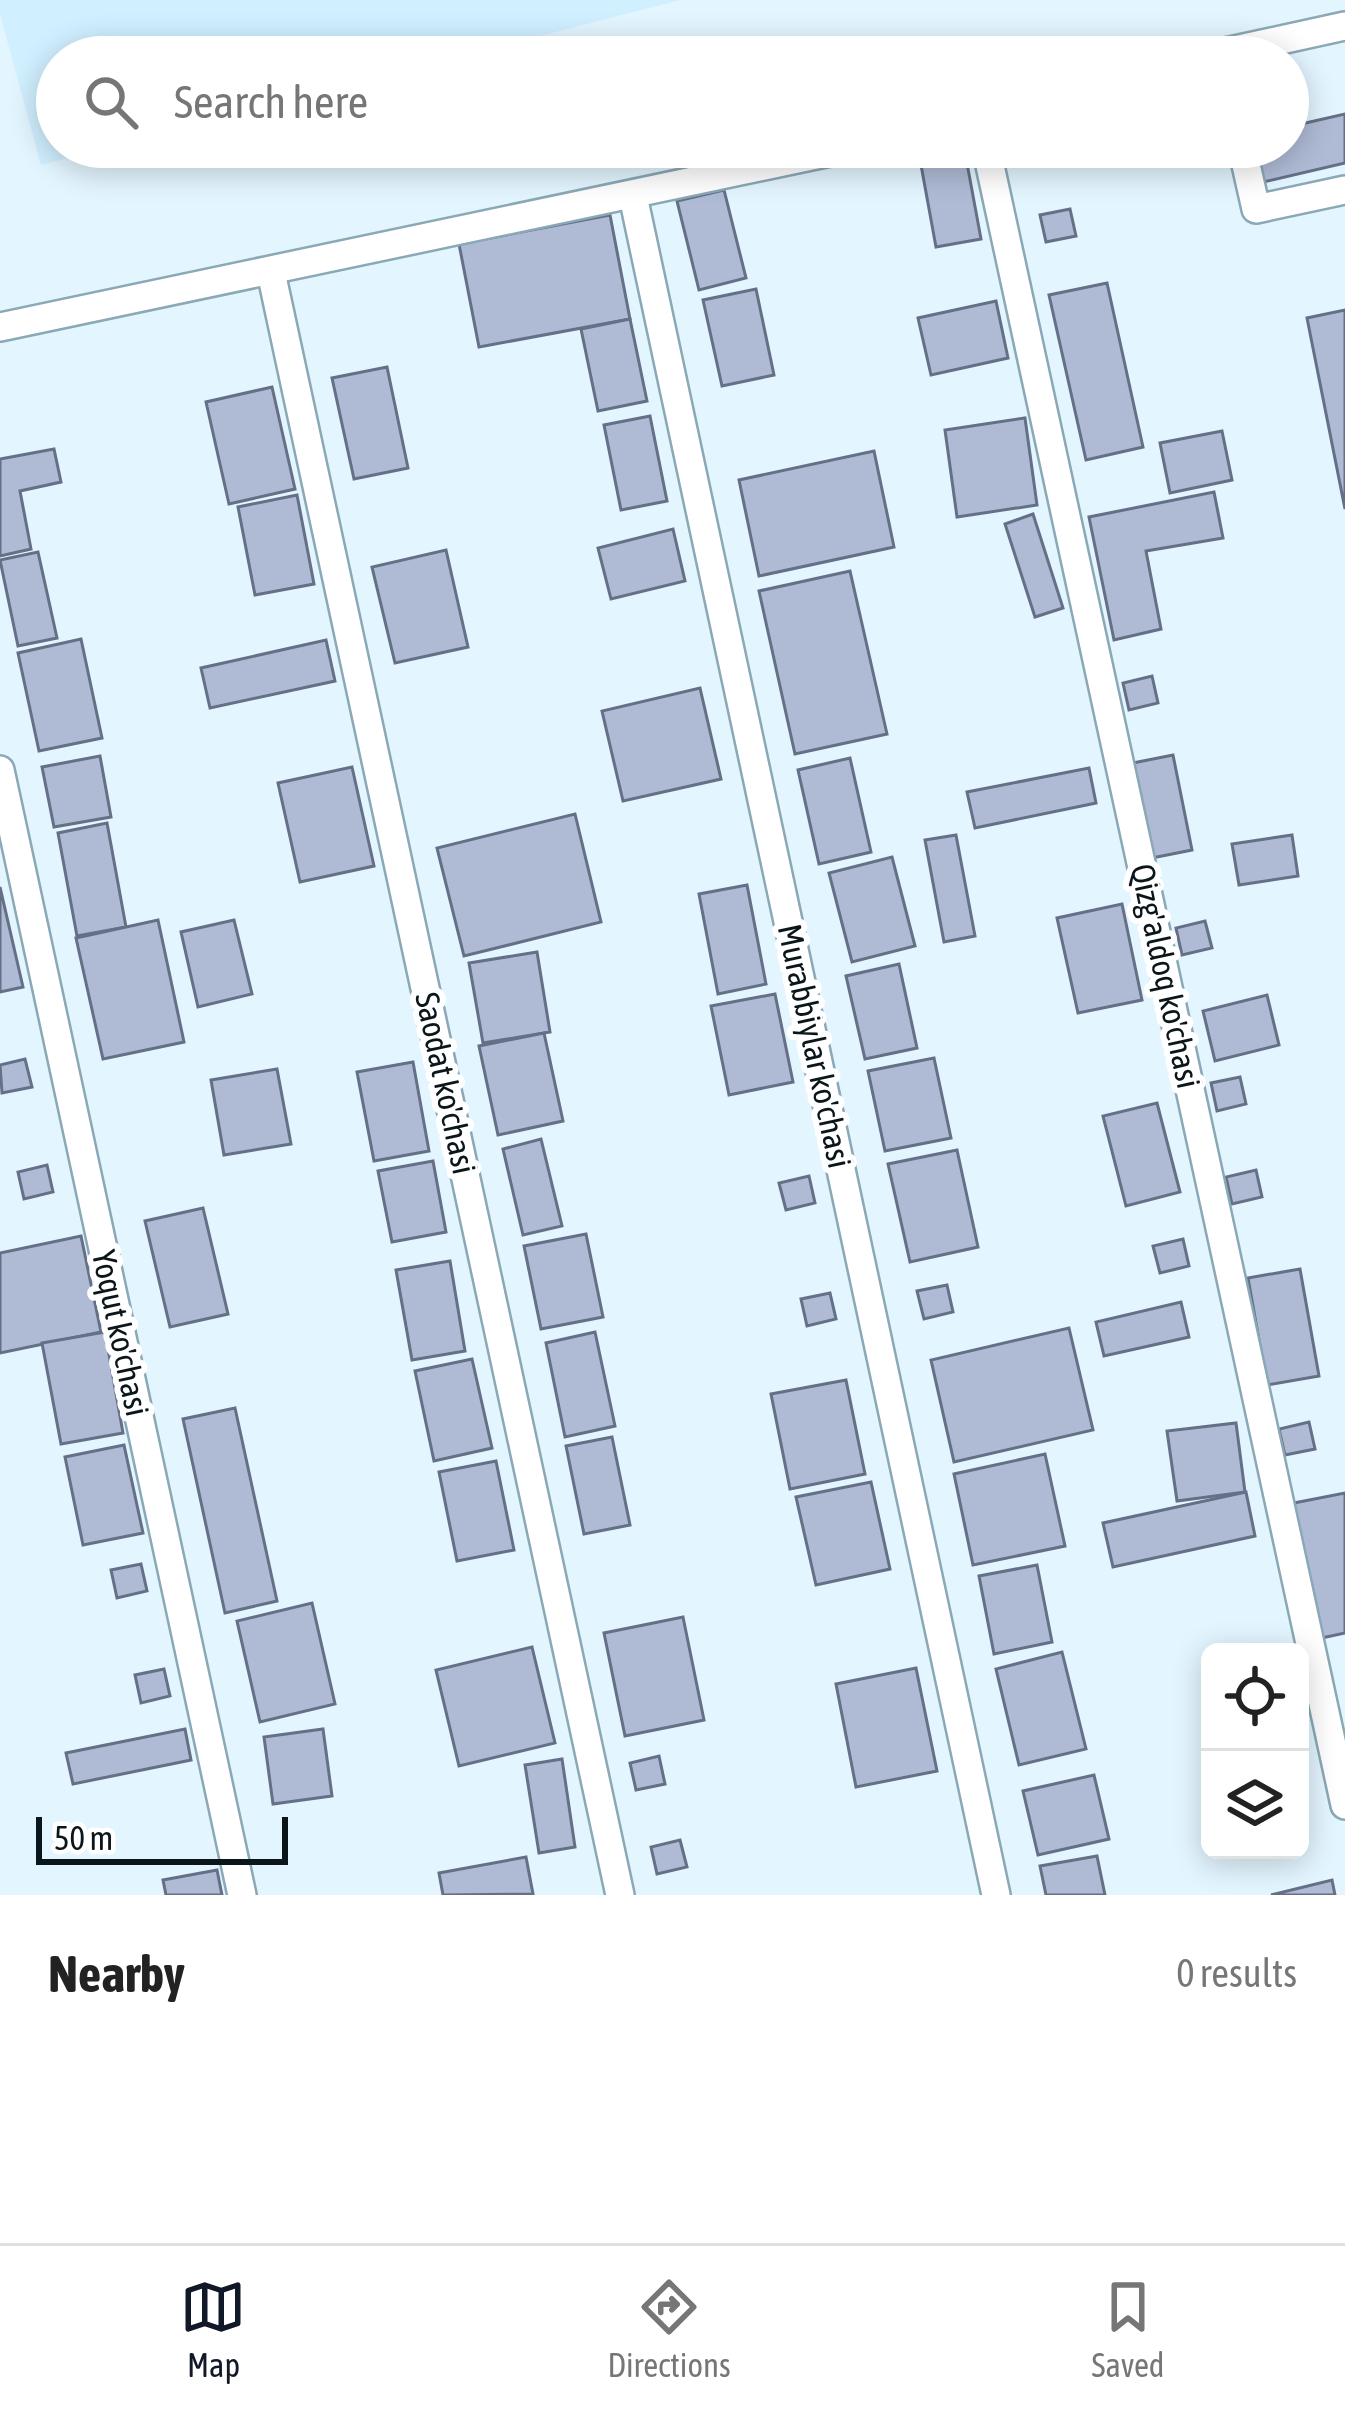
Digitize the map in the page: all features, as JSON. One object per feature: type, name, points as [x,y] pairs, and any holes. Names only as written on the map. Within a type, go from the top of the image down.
[{"type":"street","points":[[1302,36],[1345,26]]},
{"type":"street","points":[[0,327],[759,168]]},
{"type":"street","name":"Qizg'aldoq ko'chasi","points":[[991,168],[1345,1805]]},
{"type":"street","points":[[1247,168],[1256,209],[1345,190]]},
{"type":"street","name":"Murabbiylar ko'chasi","points":[[633,196],[996,1895]]},
{"type":"street","name":"Saodat ko'chasi","points":[[271,272],[620,1895]]},
{"type":"street","name":"Yoqut ko'chasi","points":[[0,770],[242,1895]]},
{"type":"shaded area","points":[[0,0],[680,0],[540,36],[36,36],[36,147]]},
{"type":"building","points":[[1345,114],[1345,163],[1259,183],[1256,168],[1309,168],[1309,122]]},
{"type":"building","points":[[922,168],[968,168],[981,239],[936,247]]},
{"type":"building","points":[[724,190],[746,278],[699,290],[677,201]]},
{"type":"building","points":[[1070,209],[1076,236],[1046,242],[1040,215]]},
{"type":"building","points":[[610,215],[630,319],[479,347],[459,244]]},
{"type":"building","points":[[1107,283],[1143,447],[1086,460],[1049,295]]},
{"type":"building","points":[[756,289],[774,375],[722,386],[703,300]]},
{"type":"building","points":[[996,301],[1008,358],[931,375],[918,318]]},
{"type":"building","points":[[1345,310],[1345,509],[1307,318]]},
{"type":"building","points":[[630,319],[647,401],[598,411],[581,329]]},
{"type":"building","points":[[387,367],[408,468],[354,479],[332,378]]},
{"type":"building","points":[[272,387],[295,489],[229,504],[206,402]]},
{"type":"building","points":[[650,416],[667,501],[621,510],[604,425]]},
{"type":"building","points":[[1025,418],[1037,505],[957,517],[945,430]]},
{"type":"building","points":[[1222,431],[1232,480],[1170,493],[1160,443]]},
{"type":"building","points":[[54,449],[61,482],[20,491],[31,549],[0,556],[0,459]]},
{"type":"building","points":[[874,451],[894,547],[759,576],[739,480]]},
{"type":"building","points":[[1214,492],[1223,538],[1146,551],[1161,629],[1114,640],[1089,517]]},
{"type":"building","points":[[297,495],[314,584],[255,595],[238,507]]},
{"type":"building","points":[[1033,514],[1063,608],[1035,617],[1005,524]]},
{"type":"building","points":[[673,529],[685,581],[611,599],[598,548]]},
{"type":"building","points":[[446,550],[468,647],[395,663],[372,567]]},
{"type":"building","points":[[38,552],[57,638],[18,646],[0,560]]},
{"type":"building","points":[[850,571],[887,734],[795,754],[759,591]]},
{"type":"building","points":[[81,639],[102,738],[39,751],[18,653]]},
{"type":"building","points":[[326,640],[335,681],[210,708],[201,668]]},
{"type":"building","points":[[1152,676],[1158,703],[1129,710],[1123,683]]},
{"type":"building","points":[[700,688],[721,779],[623,801],[602,711]]},
{"type":"building","points":[[1173,755],[1192,850],[1152,858],[1133,763]]},
{"type":"building","points":[[100,756],[111,817],[54,827],[42,767]]},
{"type":"building","points":[[850,758],[871,852],[819,864],[798,770]]},
{"type":"building","points":[[352,767],[374,866],[300,882],[278,783]]},
{"type":"building","points":[[1089,768],[1096,803],[975,828],[967,792]]},
{"type":"building","points":[[575,814],[601,922],[464,956],[437,848]]},
{"type":"building","points":[[107,823],[126,927],[77,936],[58,833]]},
{"type":"building","points":[[956,835],[975,936],[944,942],[925,840]]},
{"type":"building","points":[[1292,835],[1298,876],[1239,885],[1232,844]]},
{"type":"building","points":[[892,857],[915,946],[852,962],[829,873]]},
{"type":"building","points":[[747,885],[766,984],[718,994],[699,894]]},
{"type":"building","points":[[0,887],[23,987],[0,992]]},
{"type":"building","points":[[1122,904],[1142,1000],[1078,1013],[1057,918]]},
{"type":"building","points":[[158,920],[184,1042],[103,1059],[76,938]]},
{"type":"building","points":[[234,920],[252,994],[198,1007],[181,932]]},
{"type":"building","points":[[1205,921],[1212,948],[1182,955],[1176,928]]},
{"type":"building","points":[[537,952],[550,1032],[483,1043],[469,963]]},
{"type":"building","points":[[899,964],[917,1048],[865,1059],[846,976]]},
{"type":"building","points":[[775,994],[793,1082],[729,1095],[711,1006]]},
{"type":"building","points":[[1267,995],[1279,1045],[1215,1061],[1203,1011]]},
{"type":"building","points":[[544,1033],[563,1121],[498,1135],[479,1046]]},
{"type":"building","points":[[934,1058],[951,1138],[885,1151],[868,1071]]},
{"type":"building","points":[[25,1059],[32,1087],[2,1093],[0,1065]]},
{"type":"building","points":[[413,1062],[429,1151],[374,1161],[357,1072]]},
{"type":"building","points":[[277,1069],[291,1144],[224,1155],[211,1080]]},
{"type":"building","points":[[1240,1077],[1246,1104],[1217,1111],[1211,1083]]},
{"type":"building","points":[[1157,1103],[1180,1192],[1126,1206],[1103,1116]]},
{"type":"building","points":[[541,1139],[562,1226],[523,1235],[503,1149]]},
{"type":"building","points":[[957,1150],[978,1247],[910,1262],[888,1164]]},
{"type":"building","points":[[433,1161],[446,1232],[392,1242],[378,1171]]},
{"type":"building","points":[[47,1165],[53,1192],[24,1199],[18,1172]]},
{"type":"building","points":[[1256,1170],[1262,1197],[1232,1204],[1226,1177]]},
{"type":"building","points":[[809,1176],[815,1203],[786,1210],[779,1183]]},
{"type":"building","points":[[203,1208],[228,1314],[170,1327],[145,1221]]},
{"type":"building","points":[[586,1234],[603,1317],[541,1329],[524,1246]]},
{"type":"building","points":[[81,1236],[101,1332],[0,1353],[0,1253]]},
{"type":"building","points":[[1183,1239],[1189,1266],[1160,1273],[1153,1246]]},
{"type":"building","points":[[450,1261],[465,1351],[412,1360],[396,1270]]},
{"type":"building","points":[[1300,1269],[1319,1376],[1267,1385],[1248,1278]]},
{"type":"building","points":[[947,1285],[953,1312],[924,1319],[917,1291]]},
{"type":"building","points":[[830,1293],[836,1319],[807,1326],[801,1299]]},
{"type":"building","points":[[1181,1302],[1189,1337],[1104,1356],[1096,1322]]},
{"type":"building","points":[[1069,1328],[1093,1430],[954,1462],[931,1360]]},
{"type":"building","points":[[105,1332],[123,1433],[61,1444],[42,1343]]},
{"type":"building","points":[[595,1332],[615,1426],[565,1437],[546,1343]]},
{"type":"building","points":[[472,1359],[492,1448],[434,1461],[415,1371]]},
{"type":"building","points":[[846,1380],[865,1474],[790,1489],[771,1394]]},
{"type":"building","points":[[235,1408],[277,1601],[225,1613],[183,1419]]},
{"type":"building","points":[[1309,1422],[1315,1449],[1285,1455],[1279,1429]]},
{"type":"building","points":[[1236,1423],[1245,1492],[1177,1501],[1167,1431]]},
{"type":"building","points":[[612,1437],[630,1525],[584,1534],[566,1446]]},
{"type":"building","points":[[124,1445],[143,1533],[83,1545],[65,1457]]},
{"type":"building","points":[[1045,1454],[1065,1546],[973,1565],[954,1474]]},
{"type":"building","points":[[496,1461],[514,1550],[457,1561],[439,1472]]},
{"type":"building","points":[[871,1482],[890,1569],[816,1585],[796,1497]]},
{"type":"building","points":[[1246,1492],[1255,1536],[1113,1567],[1103,1523]]},
{"type":"building","points":[[1345,1493],[1345,1633],[1322,1638],[1294,1503]]},
{"type":"building","points":[[141,1564],[147,1591],[117,1598],[111,1570]]},
{"type":"building","points":[[1037,1565],[1052,1642],[994,1654],[979,1576]]},
{"type":"building","points":[[312,1603],[335,1704],[260,1722],[237,1621]]},
{"type":"building","points":[[683,1617],[704,1720],[625,1736],[604,1633]]},
{"type":"building","points":[[532,1647],[555,1743],[459,1766],[436,1670]]},
{"type":"building","points":[[1062,1652],[1086,1749],[1019,1765],[996,1669]]},
{"type":"building","points":[[916,1668],[937,1771],[856,1787],[836,1684]]},
{"type":"building","points":[[164,1669],[170,1696],[141,1703],[135,1675]]},
{"type":"building","points":[[185,1729],[191,1760],[73,1784],[66,1753]]},
{"type":"building","points":[[323,1729],[332,1796],[273,1804],[264,1737]]},
{"type":"building","points":[[659,1756],[665,1784],[636,1790],[630,1763]]},
{"type":"building","points":[[562,1759],[575,1847],[539,1853],[525,1765]]},
{"type":"building","points":[[1094,1775],[1109,1839],[1038,1855],[1023,1791]]},
{"type":"building","points":[[680,1840],[687,1867],[657,1874],[651,1847]]},
{"type":"building","points":[[1097,1856],[1105,1895],[1046,1895],[1040,1866]]},
{"type":"building","points":[[526,1857],[533,1894],[443,1895],[439,1873]]},
{"type":"building","points":[[217,1870],[222,1895],[166,1895],[163,1880]]},
{"type":"building","points":[[1332,1880],[1335,1895],[1271,1895]]}]
